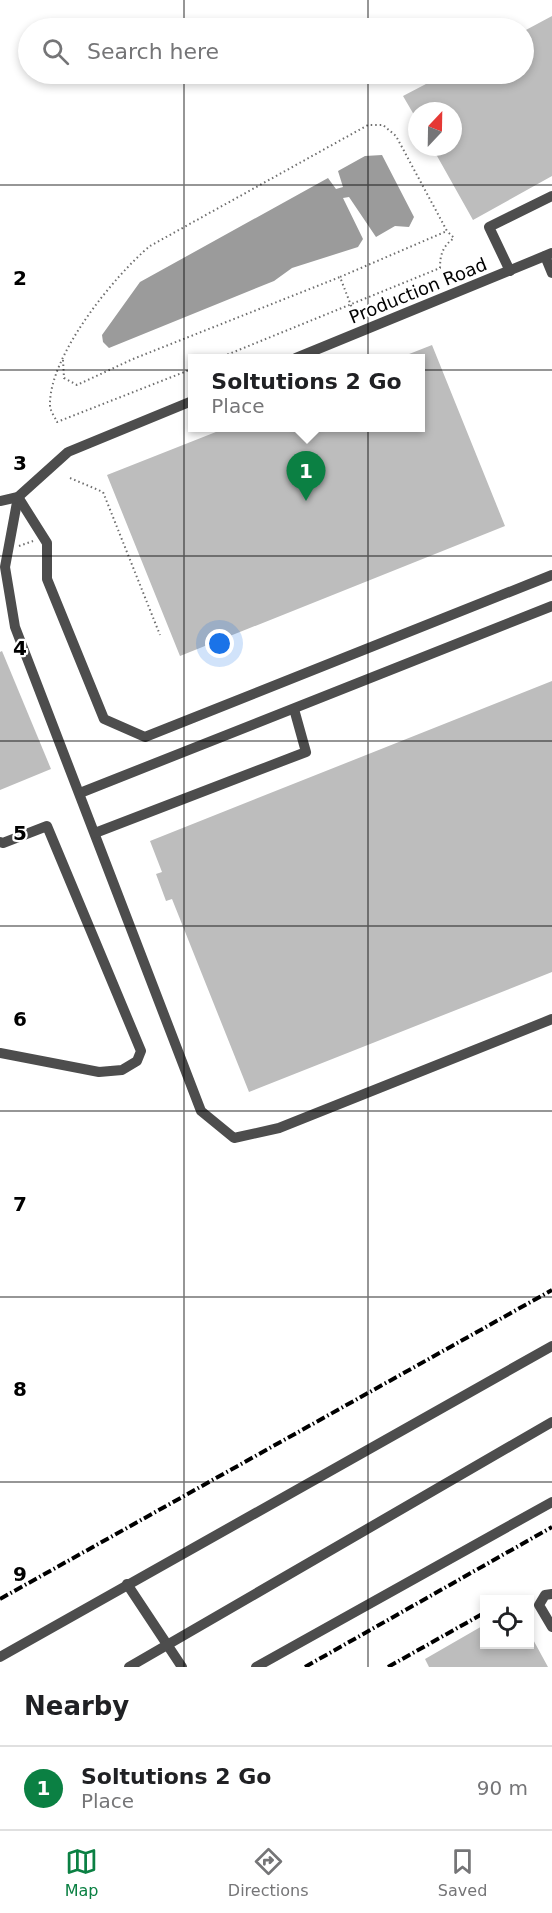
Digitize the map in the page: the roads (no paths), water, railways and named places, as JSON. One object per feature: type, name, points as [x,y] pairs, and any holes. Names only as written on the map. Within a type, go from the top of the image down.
[{"type":"street","points":[[510,271],[489,227],[552,196]]},
{"type":"street","points":[[549,255],[552,273]]},
{"type":"street","name":"Production Road","points":[[306,354],[549,255]]},
{"type":"street","points":[[0,501],[18,497],[68,452],[188,403]]},
{"type":"street","points":[[18,497],[46,543],[48,579],[104,719],[145,737],[552,575]]},
{"type":"street","points":[[18,497],[5,567],[15,627],[201,1111],[234,1138],[279,1128],[552,1019]]},
{"type":"street","points":[[80,793],[552,606]]},
{"type":"street","points":[[95,833],[306,752],[294,709]]},
{"type":"street","points":[[0,842],[3,843],[47,826],[141,1051],[137,1061],[122,1070],[99,1071],[0,1053]]},
{"type":"street","points":[[0,1657],[552,1346]]},
{"type":"street","points":[[129,1667],[552,1422]]},
{"type":"street","points":[[256,1667],[552,1502]]},
{"type":"street","points":[[127,1584],[182,1667]]},
{"type":"street","points":[[552,1594],[545,1595],[539,1605],[552,1627]]},
{"type":"railway","points":[[0,1599],[552,1290]]},
{"type":"railway","points":[[305,1667],[552,1527]]},
{"type":"railway","points":[[388,1667],[480,1615]]},
{"type":"place","name":"Soltutions 2 Go","points":[[306,501]]}]
